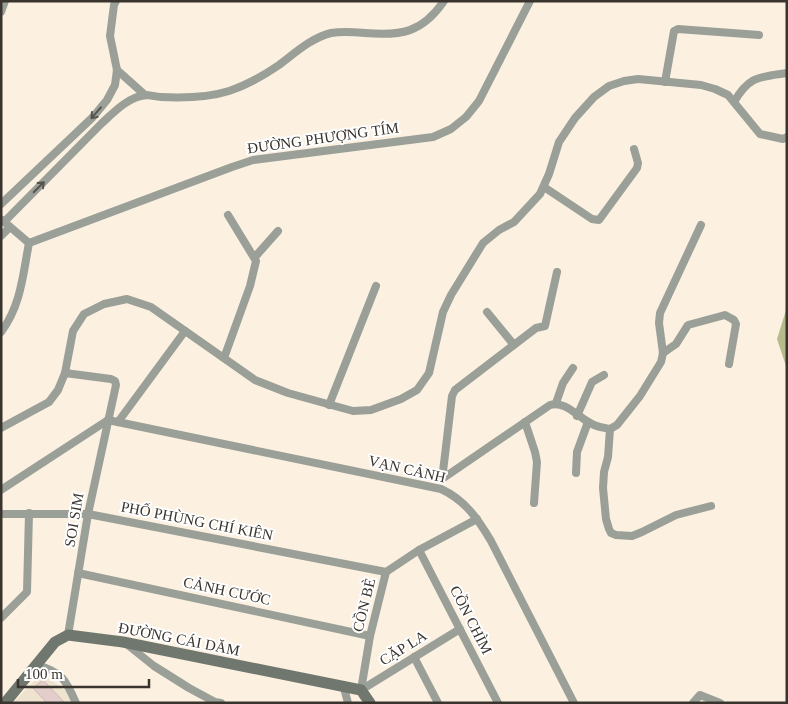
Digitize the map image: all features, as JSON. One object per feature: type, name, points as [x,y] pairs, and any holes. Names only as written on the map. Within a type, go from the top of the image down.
[{"type":"street","points":[[1,12],[5,1]]},
{"type":"street","points":[[1,204],[93,117],[107,100],[115,85],[117,70],[110,36],[116,1]]},
{"type":"street","points":[[1,236],[5,223],[115,110],[129,101],[146,96],[211,96],[228,91],[263,76],[317,38],[331,33],[350,32],[392,35],[409,31],[423,24],[438,10],[444,1]]},
{"type":"street","name":"ĐƯỜNG PHƯỢNG TÍM","points":[[29,243],[253,160],[433,137],[451,129],[466,117],[479,101],[530,1]]},
{"type":"street","points":[[665,82],[674,31],[678,29],[759,35]]},
{"type":"street","points":[[117,70],[146,96]]},
{"type":"street","points":[[734,102],[746,84],[754,79],[787,73]]},
{"type":"street","points":[[1,428],[49,402],[58,390],[65,373],[73,330],[84,314],[104,304],[127,299],[150,306],[255,380],[288,393],[353,411],[371,410],[401,399],[417,390],[429,373],[443,312],[451,295],[483,243],[498,230],[514,222],[540,194],[559,142],[575,118],[594,97],[609,86],[638,79],[715,88],[728,95],[760,134],[783,139],[787,137]]},
{"type":"street","points":[[544,187],[592,219],[599,220],[637,168],[638,163],[634,149]]},
{"type":"street","points":[[224,358],[256,266],[255,257],[228,215]]},
{"type":"street","points":[[1,332],[8,324],[18,301],[29,243],[5,223]]},
{"type":"street","points":[[442,479],[550,405],[556,403],[595,425],[610,429],[617,425],[640,396],[661,362],[663,353],[659,323],[660,313],[701,225]]},
{"type":"street","points":[[255,257],[278,231]]},
{"type":"street","points":[[441,489],[452,396],[455,390],[536,328],[546,325],[557,272]]},
{"type":"street","points":[[329,405],[376,286]]},
{"type":"street","points":[[487,312],[514,345]]},
{"type":"street","points":[[663,353],[676,344],[688,326],[725,315],[734,320],[736,324],[730,364]]},
{"type":"street","points":[[1,490],[108,420],[118,422],[185,331]]},
{"type":"street","points":[[556,403],[563,383],[573,368]]},
{"type":"street","name":"SOI SIM","points":[[65,373],[111,379],[115,381],[116,385],[88,514],[68,635]]},
{"type":"street","points":[[577,416],[592,382],[604,375]]},
{"type":"street","name":"VẠN CẢNH","points":[[118,422],[441,489],[453,495],[477,519],[491,541],[574,703]]},
{"type":"street","points":[[525,422],[537,462],[534,503]]},
{"type":"street","points":[[576,473],[578,452],[588,422]]},
{"type":"street","points":[[610,429],[603,488],[606,520],[612,533],[632,536],[676,515],[711,506]]},
{"type":"street","points":[[1,618],[27,592],[29,513]]},
{"type":"street","name":"PHỐ PHÙNG CHÍ KIÊN","points":[[1,514],[88,514],[386,572]]},
{"type":"street","name":"CỒN BÈ","points":[[361,690],[370,636],[386,572],[419,550],[477,519]]},
{"type":"street","name":"CỒN CHÌM","points":[[419,550],[498,703]]},
{"type":"street","name":"CẢNH CƯỚC","points":[[78,573],[370,636]]},
{"type":"street","name":"CẶP LA","points":[[361,690],[460,629]]},
{"type":"street","points":[[4,703],[55,642],[68,635]]},
{"type":"street","name":"ĐƯỜNG CÁI DĂM","points":[[68,635],[123,642],[361,690]]},
{"type":"street","points":[[123,642],[154,666],[215,702],[221,703]]},
{"type":"street","points":[[414,658],[438,703]]},
{"type":"street","points":[[37,664],[53,670],[65,680],[76,703]]},
{"type":"street","points":[[344,688],[348,703]]},
{"type":"street","points":[[361,690],[370,703]]},
{"type":"street","points":[[693,703],[700,696],[720,703]]},
{"type":"shaded area","points":[[42,673],[68,693],[72,703],[13,703]]},
{"type":"green space","points":[[787,307],[787,369],[777,339]]},
{"type":"building","points":[[43,680],[65,703],[47,703],[33,688]]}]
